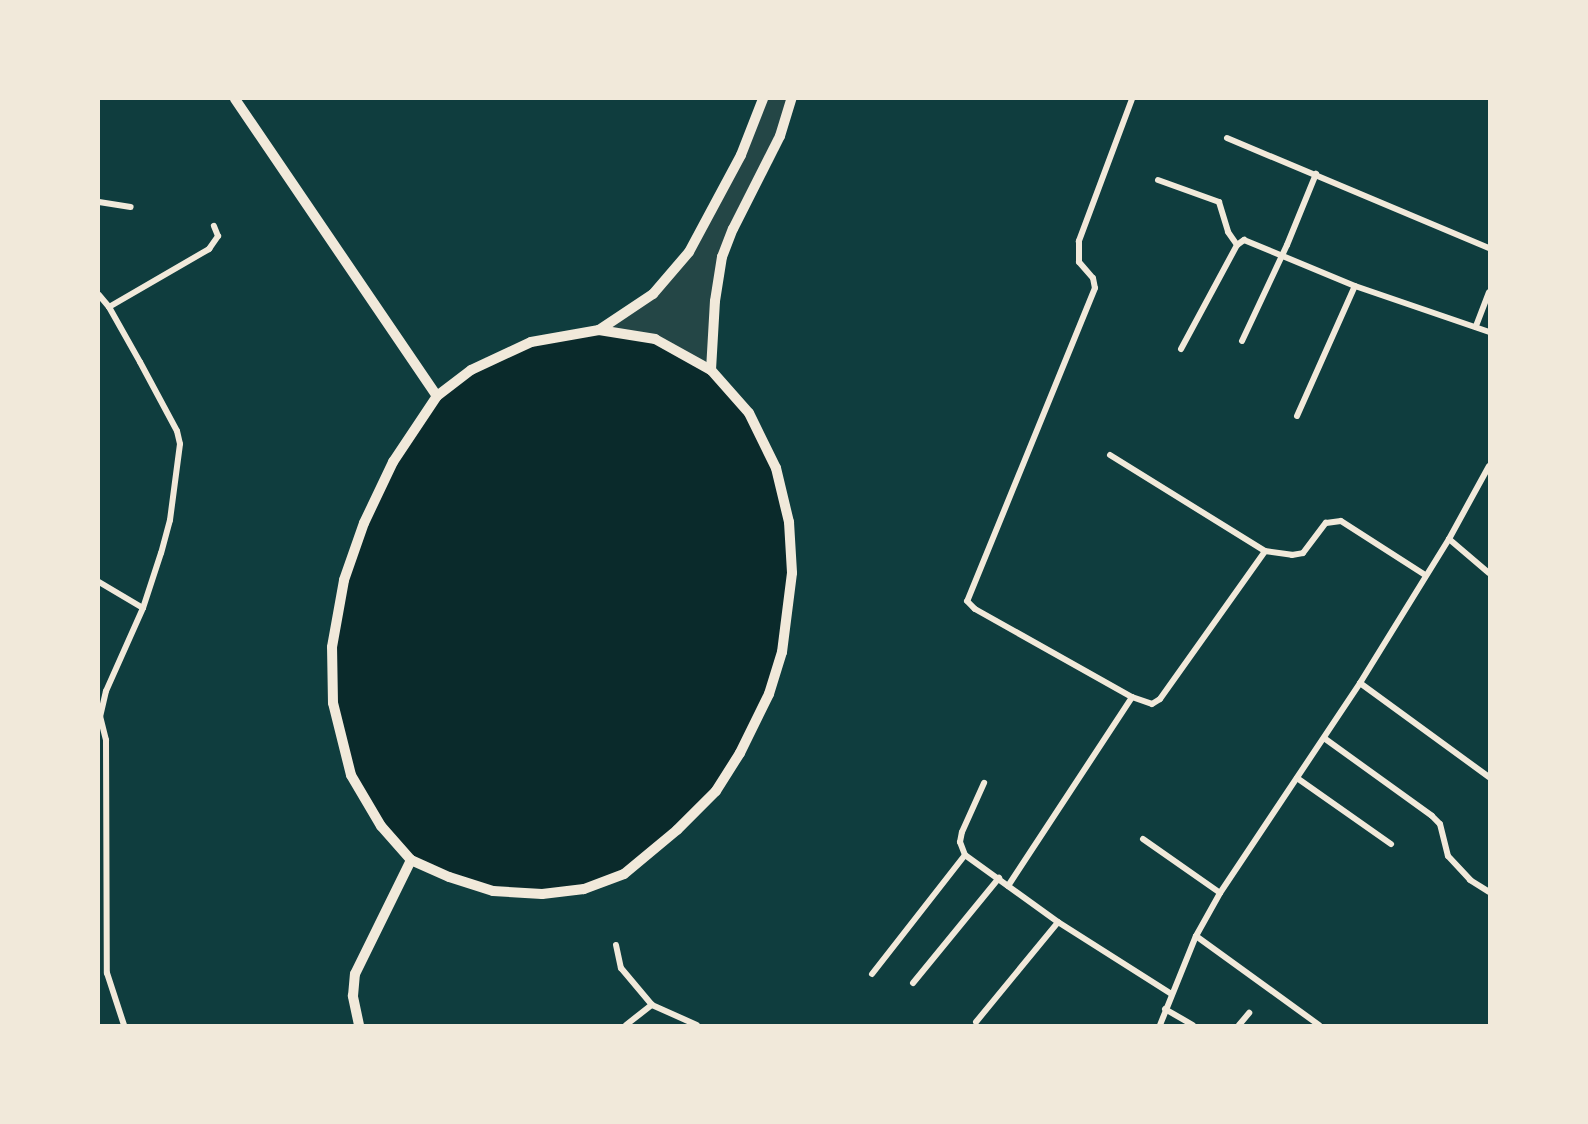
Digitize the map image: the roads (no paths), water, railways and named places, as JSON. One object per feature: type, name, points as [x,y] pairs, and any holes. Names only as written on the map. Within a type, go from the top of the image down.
[{"type":"street","points":[[235,99],[437,396]]},
{"type":"street","points":[[599,330],[653,294],[689,252],[741,155],[763,99]]},
{"type":"street","points":[[711,370],[715,301],[722,257],[733,229],[780,136],[791,99]]},
{"type":"street","points":[[1132,99],[1079,241],[1079,262],[1094,278],[1095,288],[967,599],[975,609],[1148,704],[1160,699],[1266,551]]},
{"type":"street","points":[[1227,138],[1489,248]]},
{"type":"street","points":[[1242,341],[1316,174]]},
{"type":"street","points":[[1158,180],[1219,202],[1228,232],[1237,245]]},
{"type":"street","points":[[99,202],[131,207]]},
{"type":"street","points":[[109,307],[209,249],[218,238],[218,231],[214,226]]},
{"type":"street","points":[[1181,349],[1237,245],[1247,241],[1355,286],[1489,332]]},
{"type":"street","points":[[1297,416],[1355,286]]},
{"type":"street","points":[[1476,326],[1489,292]]},
{"type":"street","points":[[99,295],[109,307],[171,422],[180,444],[170,520],[143,608],[106,691],[100,716],[106,740],[103,793],[106,973],[124,1025]]},
{"type":"street","points":[[599,330],[655,339],[711,370],[749,413],[776,468],[789,522],[792,573],[782,652],[769,694],[740,753],[716,791],[677,830],[624,874],[584,889],[543,894],[493,891],[449,877],[411,860],[381,826],[351,775],[333,703],[332,647],[344,580],[364,523],[393,462],[437,396],[471,370],[531,342],[599,330]]},
{"type":"street","points":[[1110,455],[1266,551],[1292,555],[1303,553],[1326,523],[1341,521],[1425,575]]},
{"type":"street","points":[[1160,1025],[1170,993],[1196,936],[1220,893],[1360,684],[1449,539],[1489,466]]},
{"type":"street","points":[[1449,539],[1489,573]]},
{"type":"street","points":[[99,582],[143,608]]},
{"type":"street","points":[[1360,684],[1489,777]]},
{"type":"street","points":[[1008,886],[1132,697]]},
{"type":"street","points":[[1324,738],[1432,816],[1440,824],[1448,856],[1470,880],[1489,892]]},
{"type":"street","points":[[1297,778],[1391,844]]},
{"type":"street","points":[[984,783],[962,832],[960,842],[965,855],[1058,922],[1170,993]]},
{"type":"street","points":[[1143,839],[1220,893]]},
{"type":"street","points":[[872,974],[965,855]]},
{"type":"street","points":[[359,1025],[353,996],[355,974],[411,860]]},
{"type":"street","points":[[913,983],[999,878]]},
{"type":"street","points":[[976,1022],[1058,922]]},
{"type":"street","points":[[1196,936],[1319,1025]]},
{"type":"street","points":[[616,945],[621,968],[652,1005],[697,1025]]},
{"type":"street","points":[[99,971],[106,973]]},
{"type":"street","points":[[626,1025],[652,1005]]},
{"type":"street","points":[[1165,1009],[1193,1025]]},
{"type":"street","points":[[1239,1025],[1249,1013]]}]
